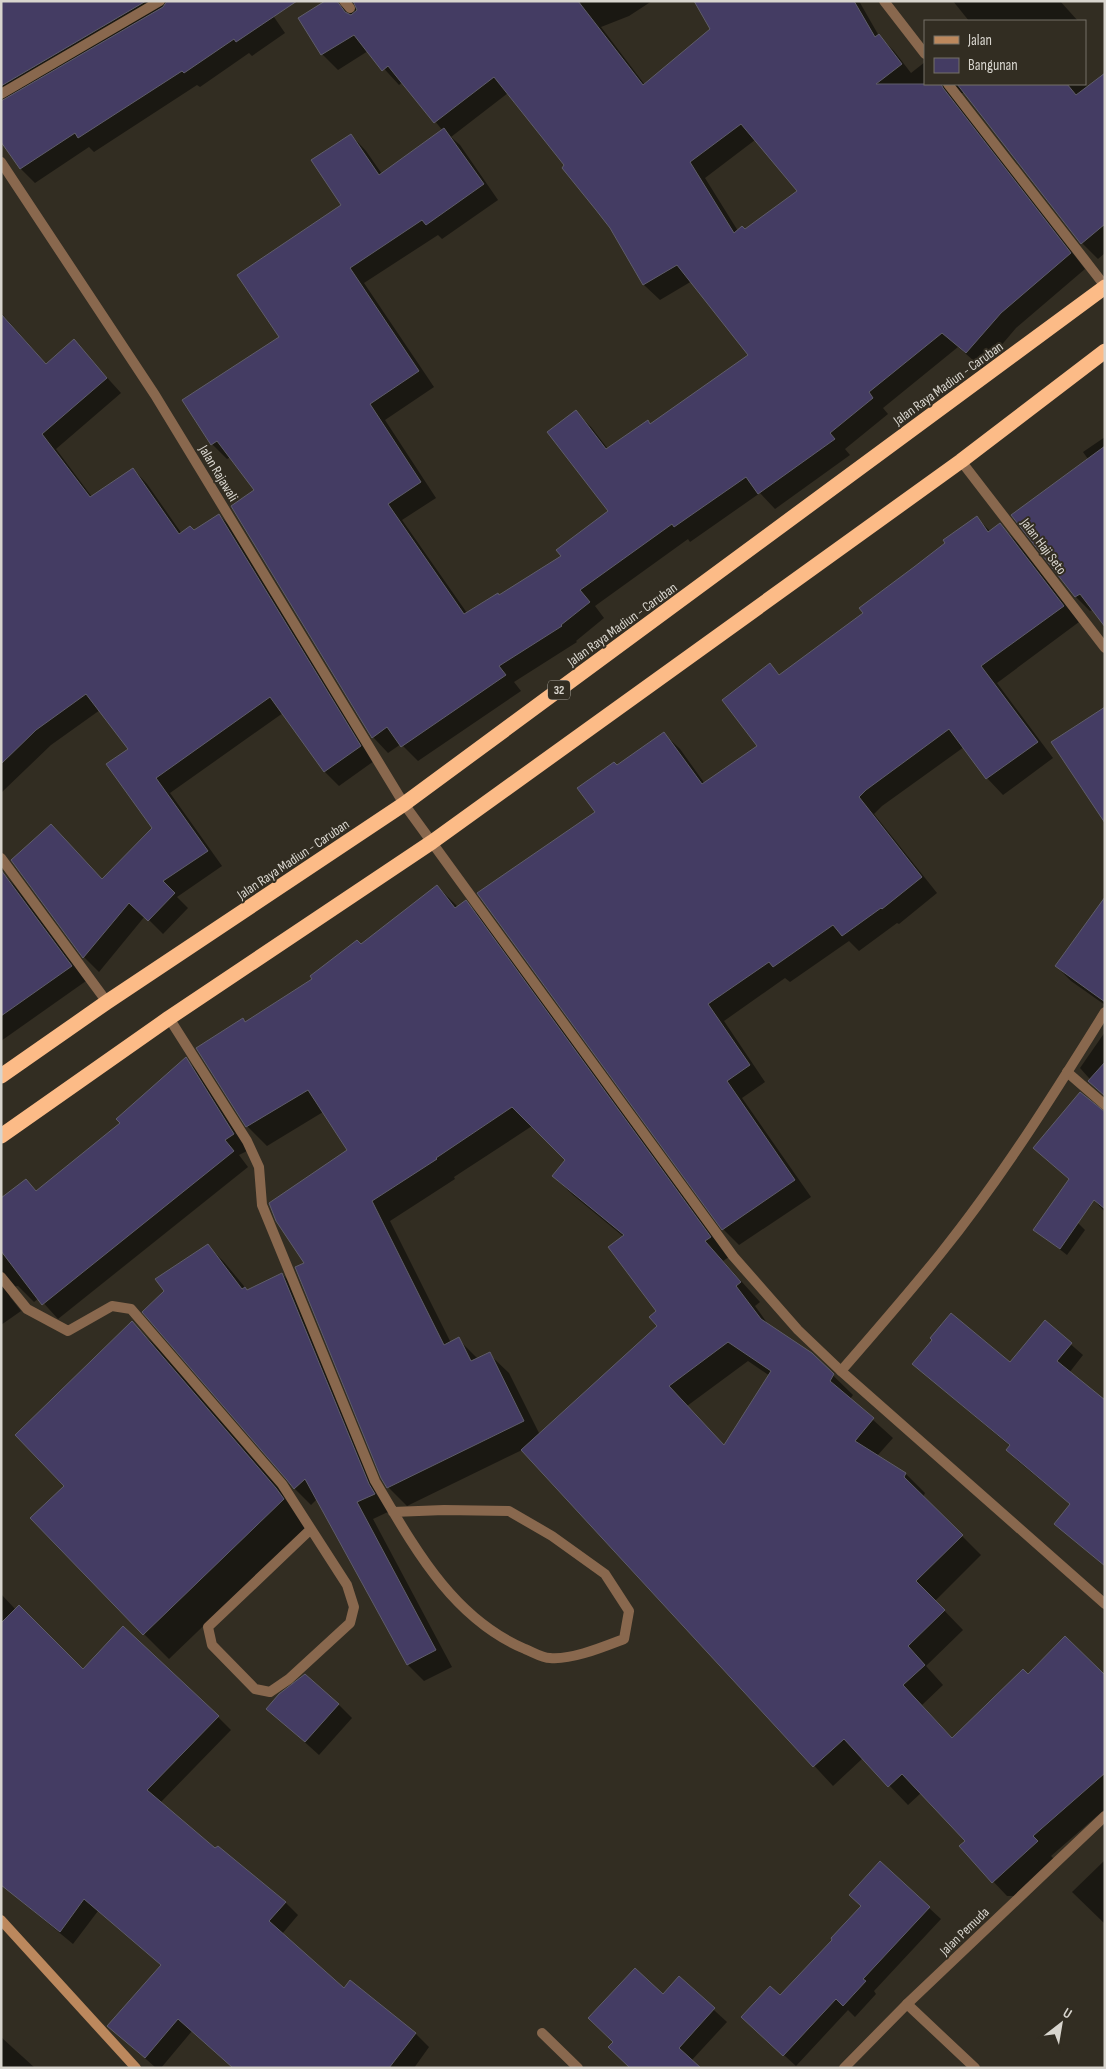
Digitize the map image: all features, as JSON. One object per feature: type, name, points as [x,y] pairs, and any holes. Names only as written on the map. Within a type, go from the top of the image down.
[{"type":"highway","name":"Jalan Raya Madiun - Caruban","points":[[1,1076],[107,1002],[404,804],[1105,287]]},
{"type":"highway","points":[[1,1136],[169,1018],[432,842],[961,461],[1105,351]]},
{"type":"street","points":[[1,94],[160,1]]},
{"type":"street","points":[[884,1],[924,53]]},
{"type":"street","points":[[949,85],[1105,287]]},
{"type":"street","name":"Jalan Rajawali","points":[[1,162],[155,395],[404,804],[733,1256],[798,1330],[841,1371],[1105,1604]]},
{"type":"street","name":"Jalan Haji Seto","points":[[961,461],[1105,648]]},
{"type":"street","points":[[1,858],[107,1002]]},
{"type":"street","points":[[841,1371],[942,1252],[993,1184],[1048,1104],[1105,1012]]},
{"type":"street","points":[[169,1018],[247,1141],[259,1167],[262,1205],[375,1482],[393,1512],[440,1584],[466,1611],[504,1640],[550,1658],[589,1653],[624,1639],[629,1611],[605,1574],[552,1536],[509,1511],[444,1510],[393,1512]]},
{"type":"street","points":[[1067,1072],[1105,1105]]},
{"type":"street","points":[[1,1277],[27,1309],[68,1331],[112,1306],[130,1309],[282,1484],[346,1585],[354,1607],[350,1623],[283,1683],[270,1692],[255,1689],[212,1645],[208,1627],[310,1529]]},
{"type":"street","name":"Jalan Pemuda","points":[[844,2068],[907,2004],[1105,1816]]},
{"type":"street","points":[[1,1920],[136,2068]]},
{"type":"street","points":[[907,2004],[976,2068]]},
{"type":"street","points":[[542,2033],[578,2068]]},
{"type":"building","points":[[1,1],[146,1],[1,86]]},
{"type":"building","points":[[167,1],[297,1],[236,42],[234,39],[184,73],[182,71],[78,138],[75,133],[20,169],[1,142],[1,101],[163,7]]},
{"type":"building","points":[[325,1],[337,1],[345,12],[351,15],[357,10],[353,1],[578,1],[643,85],[710,29],[694,1],[854,1],[875,37],[879,34],[902,64],[876,84],[942,85],[1071,253],[1001,313],[966,353],[942,333],[869,392],[873,398],[830,433],[835,439],[758,494],[746,477],[674,527],[672,524],[580,590],[590,602],[562,626],[499,666],[506,675],[401,747],[387,727],[372,738],[231,506],[254,490],[217,441],[211,445],[182,400],[279,337],[237,275],[341,205],[311,160],[351,134],[379,175],[444,128],[484,184],[426,225],[422,220],[350,268],[419,371],[370,404],[421,482],[388,504],[464,614],[498,593],[499,595],[561,556],[556,550],[608,511],[547,432],[576,410],[606,449],[648,420],[650,424],[748,355],[677,265],[643,285],[610,228],[562,168],[564,165],[494,77],[434,123],[388,66],[382,71],[354,35],[321,55],[298,18]],"holes":[[[741,124],[797,191],[745,229],[742,226],[734,233],[690,162]]]},
{"type":"building","points":[[1105,73],[1105,224],[1081,244],[958,85],[1068,85],[1076,95]]},
{"type":"building","points":[[1,314],[46,364],[74,339],[107,378],[42,434],[90,497],[133,468],[179,534],[190,526],[194,530],[219,514],[361,746],[324,772],[270,697],[156,778],[208,851],[163,881],[175,893],[148,921],[129,903],[83,958],[11,860],[51,824],[102,879],[152,828],[106,764],[128,749],[86,694],[36,730],[1,764]]},
{"type":"building","points":[[1105,446],[1105,627],[1080,594],[1075,597],[1011,515]]},
{"type":"building","points":[[977,516],[988,532],[1000,523],[1064,606],[981,666],[1038,742],[986,779],[949,729],[866,790],[859,797],[922,877],[882,909],[842,936],[833,925],[773,967],[769,962],[708,1004],[750,1065],[727,1081],[795,1180],[722,1230],[477,893],[595,812],[577,788],[614,762],[617,765],[664,732],[702,784],[757,746],[722,700],[770,663],[779,675],[863,613],[859,608],[945,543],[943,540]]},
{"type":"building","points":[[1105,707],[1105,823],[1051,742]]},
{"type":"building","points":[[1,870],[72,966],[1,1016]]},
{"type":"building","points":[[437,885],[455,908],[466,900],[711,1237],[705,1241],[741,1282],[736,1286],[761,1319],[812,1353],[834,1374],[830,1381],[874,1418],[855,1441],[906,1473],[904,1477],[963,1535],[916,1581],[945,1610],[908,1646],[925,1665],[903,1685],[952,1738],[1023,1669],[1028,1674],[1065,1636],[1105,1675],[1105,1773],[1033,1836],[1038,1841],[992,1883],[959,1846],[965,1841],[902,1774],[888,1787],[844,1739],[813,1767],[521,1450],[657,1326],[649,1317],[656,1311],[608,1247],[624,1235],[552,1176],[565,1160],[512,1107],[372,1201],[444,1345],[459,1337],[471,1361],[490,1352],[524,1421],[387,1488],[381,1478],[295,1267],[304,1263],[276,1221],[269,1203],[347,1150],[308,1090],[246,1127],[196,1048],[243,1018],[245,1022],[312,979],[310,976],[357,940],[361,944]],"holes":[[[728,1342],[771,1371],[724,1445],[669,1386]]]},
{"type":"building","points":[[1105,897],[1105,1002],[1055,966]]},
{"type":"building","points":[[186,1057],[234,1134],[225,1140],[234,1151],[42,1305],[1,1251],[1,1198],[26,1179],[36,1191],[120,1123],[116,1119]]},
{"type":"building","points":[[1105,1062],[1105,1096],[1088,1081]]},
{"type":"building","points":[[1080,1092],[1105,1112],[1105,1209],[1094,1200],[1060,1249],[1033,1230],[1069,1179],[1033,1148]]},
{"type":"building","points":[[208,1244],[242,1289],[245,1287],[247,1290],[282,1273],[369,1484],[375,1494],[357,1502],[436,1650],[407,1665],[305,1479],[294,1489],[142,1312],[164,1291],[155,1279]]},
{"type":"building","points":[[951,1313],[1010,1362],[1045,1320],[1072,1343],[1057,1361],[1105,1400],[1105,1566],[1054,1524],[1070,1504],[1006,1450],[1010,1445],[912,1364]]},
{"type":"building","points":[[132,1321],[284,1499],[143,1635],[30,1518],[64,1486],[15,1435]]},
{"type":"building","points":[[19,1605],[83,1669],[123,1626],[219,1716],[147,1790],[215,1848],[218,1846],[286,1902],[269,1921],[344,1988],[350,1980],[416,2033],[389,2068],[233,2068],[178,2019],[145,2058],[107,2026],[161,1965],[84,1899],[60,1932],[1,1885],[1,1623]]},
{"type":"building","points":[[305,1674],[339,1704],[305,1742],[266,1709],[279,1694]]},
{"type":"building","points":[[880,1861],[930,1907],[863,1979],[866,1981],[843,2006],[836,1999],[783,2056],[741,2017],[770,1986],[780,1995],[832,1940],[831,1938],[861,1906],[849,1895]]},
{"type":"building","points":[[635,1968],[663,1994],[679,1976],[715,2008],[679,2048],[701,2068],[630,2068],[608,2047],[613,2042],[588,2018]]}]
